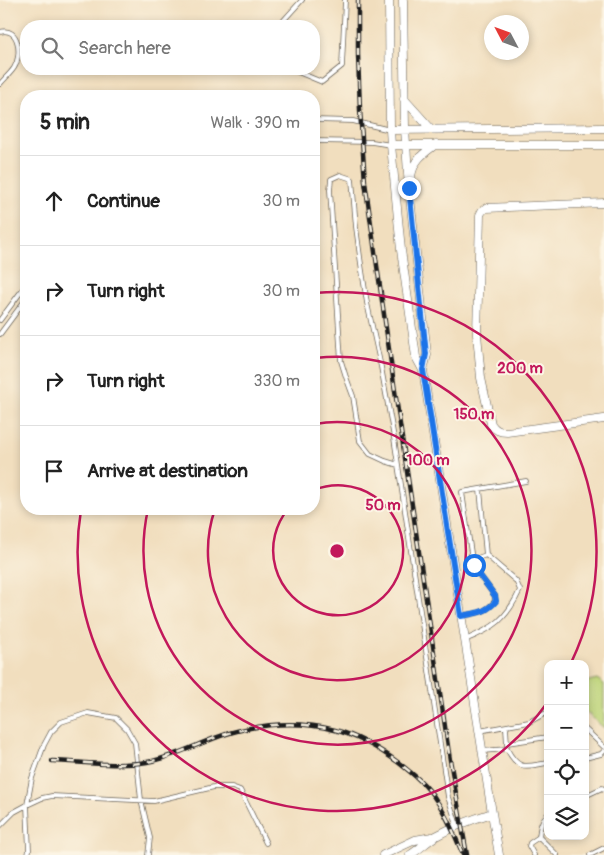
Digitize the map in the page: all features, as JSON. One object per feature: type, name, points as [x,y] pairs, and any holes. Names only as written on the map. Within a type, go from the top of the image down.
[{"type":"street","points":[[390,0],[391,145],[401,250],[416,357],[423,370]]},
{"type":"street","points":[[403,0],[404,129],[426,354],[423,370],[499,855]]},
{"type":"street","points":[[404,100],[431,129]]},
{"type":"street","points":[[590,144],[591,128]]},
{"type":"street","points":[[390,130],[604,128]]},
{"type":"street","points":[[409,188],[412,168],[415,162],[436,144]]},
{"type":"street","points":[[391,145],[604,145]]},
{"type":"street","points":[[604,203],[486,208],[482,211],[480,216],[477,334],[481,378],[490,419],[494,428],[500,432],[519,431],[604,419]]},
{"type":"street","points":[[410,855],[434,837],[492,813]]},
{"type":"street","points":[[383,855],[415,840],[434,837]]},
{"type":"lane","points":[[283,20],[302,0]]},
{"type":"lane","points":[[305,75],[322,82],[342,66],[345,0]]},
{"type":"lane","points":[[0,32],[4,30],[11,33],[19,50],[14,68],[0,84]]},
{"type":"lane","points":[[320,120],[353,121],[390,130]]},
{"type":"lane","points":[[320,141],[372,142],[391,145]]},
{"type":"lane","points":[[398,465],[370,454],[360,440],[353,396],[341,361],[330,190],[331,179],[340,175],[352,179],[356,228],[367,303],[381,367],[398,465],[448,797],[457,826]]},
{"type":"lane","points":[[0,320],[20,293]]},
{"type":"lane","points":[[0,334],[20,307]]},
{"type":"lane","points":[[461,616],[482,612],[496,601],[495,596],[478,573],[472,560],[462,492],[526,481]]},
{"type":"lane","points":[[465,640],[497,624],[511,606],[520,590],[516,581],[486,555],[480,489]]},
{"type":"lane","points":[[472,560],[486,555]]},
{"type":"lane","points":[[28,855],[27,805],[32,778],[44,745],[51,732],[61,722],[88,713],[116,718],[127,729],[135,743],[141,800],[150,838],[148,855]]},
{"type":"lane","points":[[479,731],[529,722],[544,714]]},
{"type":"lane","points":[[506,727],[507,749],[515,762],[524,767],[544,764]]},
{"type":"lane","points":[[589,733],[604,747]]},
{"type":"lane","points":[[507,743],[544,738]]},
{"type":"lane","points":[[482,751],[507,749]]},
{"type":"lane","points":[[589,757],[601,754],[604,751]]},
{"type":"lane","points":[[0,826],[14,812],[42,798],[52,796],[154,801],[214,787],[232,787],[240,790],[266,843]]},
{"type":"lane","points":[[587,795],[602,788],[604,789]]},
{"type":"lane","points":[[534,855],[529,846],[530,843],[539,837],[544,819]]},
{"type":"lane","points":[[539,837],[557,855]]},
{"type":"lane","points":[[590,855],[604,848]]},
{"type":"green space","points":[[597,679],[604,684],[604,728],[589,715],[589,681]]},
{"type":"railway","points":[[358,0],[360,110],[365,182],[450,760],[467,855]]},
{"type":"railway","points":[[52,761],[111,764],[147,762],[229,733],[252,728],[288,724],[324,727],[360,739],[399,763],[419,780],[428,789],[444,813],[463,855]]},
{"type":"route","points":[[409,188],[426,354],[423,370],[461,616],[482,612],[496,601],[495,596],[474,565]]}]
